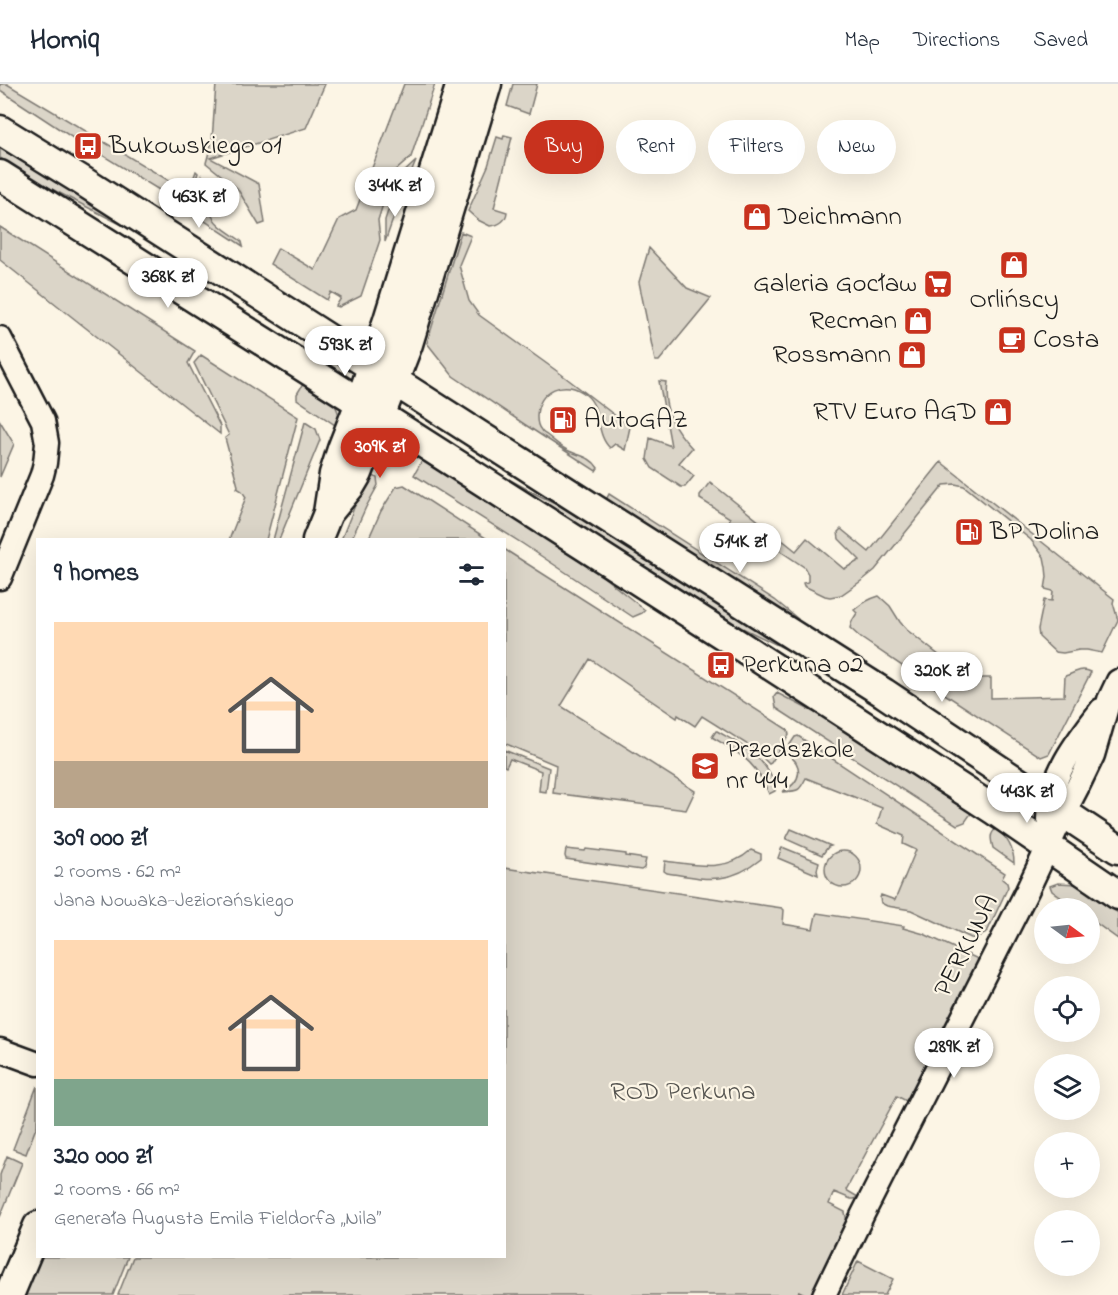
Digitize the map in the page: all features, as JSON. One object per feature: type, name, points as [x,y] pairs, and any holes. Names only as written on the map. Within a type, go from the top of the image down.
[{"type":"street","points":[[318,538],[328,513],[355,479],[370,409],[384,374],[461,84]]},
{"type":"street","points":[[384,374],[408,344],[487,84]]},
{"type":"street","points":[[0,130],[884,693],[1118,849]]},
{"type":"street","points":[[0,175],[370,409],[974,797],[1118,895]]},
{"type":"street","points":[[0,338],[43,421],[47,443],[42,475],[0,578]]},
{"type":"street","name":"PERKUNA","points":[[824,1295],[862,1214],[1027,891],[1047,847],[1056,808],[1078,786],[1093,755],[1113,691]]},
{"type":"street","points":[[0,1050],[36,1063]]},
{"type":"street","points":[[9,1295],[36,1231]]},
{"type":"green space","points":[[0,84],[7,84],[181,188],[191,185],[196,171],[198,173],[187,207],[97,152],[98,147],[82,138],[79,142],[0,90]]},
{"type":"green space","points":[[216,84],[325,84],[306,128],[210,158],[259,184],[265,223],[259,225],[237,188],[206,163],[212,141]]},
{"type":"green space","points":[[404,84],[435,84],[411,157],[393,173],[378,220],[380,240],[361,296],[339,307],[336,306],[341,298],[331,292],[327,300],[270,264],[278,248],[315,270],[339,219],[356,210]]},
{"type":"green space","points":[[513,84],[537,84],[529,114],[507,106]]},
{"type":"green space","points":[[504,135],[512,137],[494,208],[507,212],[502,222],[490,226],[478,220],[468,211],[488,166],[497,137],[503,139]]},
{"type":"green space","points":[[0,145],[128,228],[38,182],[0,158]]},
{"type":"green space","points":[[416,161],[385,242],[385,220],[399,177]]},
{"type":"green space","points":[[202,176],[214,220],[240,240],[243,246],[191,212]]},
{"type":"green space","points":[[0,227],[195,351],[188,363],[220,426],[220,434],[0,260]]},
{"type":"green space","points":[[461,232],[471,236],[459,265],[469,301],[479,315],[630,427],[625,450],[615,444],[610,448],[602,436],[591,400],[586,395],[570,387],[554,389],[547,393],[538,408],[537,417],[541,431],[567,450],[592,461],[598,468],[596,471],[453,376],[427,343]]},
{"type":"green space","points":[[649,248],[687,288],[711,298],[659,361],[655,361],[639,282]]},
{"type":"green space","points":[[201,355],[298,417],[267,538],[230,538],[246,497],[237,488],[225,438],[229,435],[194,363]]},
{"type":"green space","points":[[659,381],[666,382],[666,401],[671,418],[692,448],[679,463],[694,476],[685,487],[681,487],[652,468],[647,459],[650,438],[671,446]]},
{"type":"green space","points":[[303,384],[334,404],[339,415],[338,427],[297,399],[297,394]]},
{"type":"green space","points":[[0,421],[14,444],[0,477]]},
{"type":"green space","points":[[305,422],[316,429],[320,440],[280,538],[274,538]]},
{"type":"green space","points":[[423,459],[601,575],[645,610],[633,617],[414,475]]},
{"type":"green space","points":[[941,462],[1114,599],[1118,620],[1102,653],[1087,650],[1055,652],[1039,637],[1038,629],[1044,600],[1052,601],[1053,591],[1045,589],[1047,577],[1044,557],[1031,540],[964,486],[944,485],[875,570],[841,595],[830,597],[804,586],[803,583],[808,582],[808,574],[804,567],[749,530],[745,547],[726,536],[730,518],[700,499],[700,495],[710,482],[796,551],[807,538],[844,569],[860,560],[839,539],[838,532],[841,529],[869,552]]},
{"type":"green space","points":[[368,473],[377,478],[378,485],[352,538],[342,538]]},
{"type":"green space","points":[[505,477],[572,511],[798,655],[718,615],[503,479]]},
{"type":"green space","points":[[404,485],[486,538],[369,538],[381,511],[396,487]]},
{"type":"green space","points":[[609,494],[775,600],[798,619],[797,622],[606,500]]},
{"type":"green space","points":[[506,550],[788,730],[789,735],[769,764],[753,748],[702,716],[695,726],[678,715],[677,718],[590,659],[561,706],[695,791],[686,810],[553,793],[556,765],[506,744]]},
{"type":"green space","points":[[879,596],[890,606],[907,630],[963,674],[975,678],[991,678],[991,698],[1064,696],[1065,676],[1081,670],[1091,672],[1049,754],[1041,757],[911,672],[850,628],[857,613],[854,610]]},
{"type":"green space","points":[[777,693],[827,719],[972,812],[965,822],[957,825],[776,708],[774,697]]},
{"type":"green space","points":[[716,731],[741,745],[762,762],[772,778],[775,791],[769,794],[758,773],[746,760],[712,737]]},
{"type":"green space","points":[[798,736],[1005,873],[1002,879],[1008,887],[986,932],[978,938],[971,938],[911,910],[881,903],[881,895],[895,900],[916,850],[903,844],[904,836],[877,824],[882,808],[806,778],[797,790],[782,792],[789,788],[797,778],[796,762],[785,752]]},
{"type":"green space","points":[[506,751],[549,768],[546,792],[539,791],[541,771],[510,759],[506,767]]},
{"type":"green space","points":[[791,829],[831,846],[822,855],[786,839]]},
{"type":"green space","points":[[996,829],[1010,844],[1014,863],[993,848],[991,835]]},
{"type":"green space","points":[[782,847],[819,862],[818,875],[778,858]]},
{"type":"green space","points":[[566,849],[626,854],[626,856],[646,859],[644,868],[641,870],[566,859]]},
{"type":"green space","points":[[751,850],[761,854],[761,859],[749,868],[727,877],[693,877],[664,871],[665,861],[721,865]]},
{"type":"green space","points":[[843,851],[856,856],[861,869],[856,882],[843,887],[830,882],[825,869],[830,856]]},
{"type":"green space","name":"ROD Perkuna","points":[[506,868],[782,908],[784,910],[783,924],[813,929],[817,913],[904,926],[903,928],[924,934],[978,959],[979,962],[910,1103],[897,1096],[846,1190],[858,1197],[851,1199],[834,1192],[829,1204],[845,1212],[847,1222],[812,1295],[799,1291],[797,1295],[118,1295],[133,1258],[506,1258]]},
{"type":"green space","points":[[1058,883],[1077,884],[1097,898],[1062,898],[1052,891],[1050,886]]},
{"type":"green space","points":[[1100,900],[1118,913],[1118,939],[1100,926]]},
{"type":"green space","points":[[36,1089],[36,1128],[26,1154],[13,1149]]},
{"type":"green space","points":[[7,1156],[22,1163],[0,1217],[0,1175]]},
{"type":"green space","points":[[37,1258],[128,1258],[113,1295],[18,1295]]},
{"type":"green space","points":[[858,1261],[893,1279],[885,1295],[842,1295]]},
{"type":"place","name":"Bukowskiego 01","points":[[88,146]]},
{"type":"place","name":"Deichmann","points":[[757,217]]},
{"type":"place","name":"Orlińscy","points":[[1014,265]]},
{"type":"place","name":"Galeria Gocław","points":[[938,284]]},
{"type":"place","name":"Recman","points":[[918,321]]},
{"type":"place","name":"Costa","points":[[1012,340]]},
{"type":"place","name":"Rossmann","points":[[912,355]]},
{"type":"place","name":"RTV Euro AGD","points":[[998,412]]},
{"type":"place","name":"AutoGAZ","points":[[563,420]]},
{"type":"place","name":"BP Dolina","points":[[969,532]]},
{"type":"place","name":"Perkuna 02","points":[[721,665]]},
{"type":"place","name":"Przedszkole nr 444","points":[[705,766]]}]
